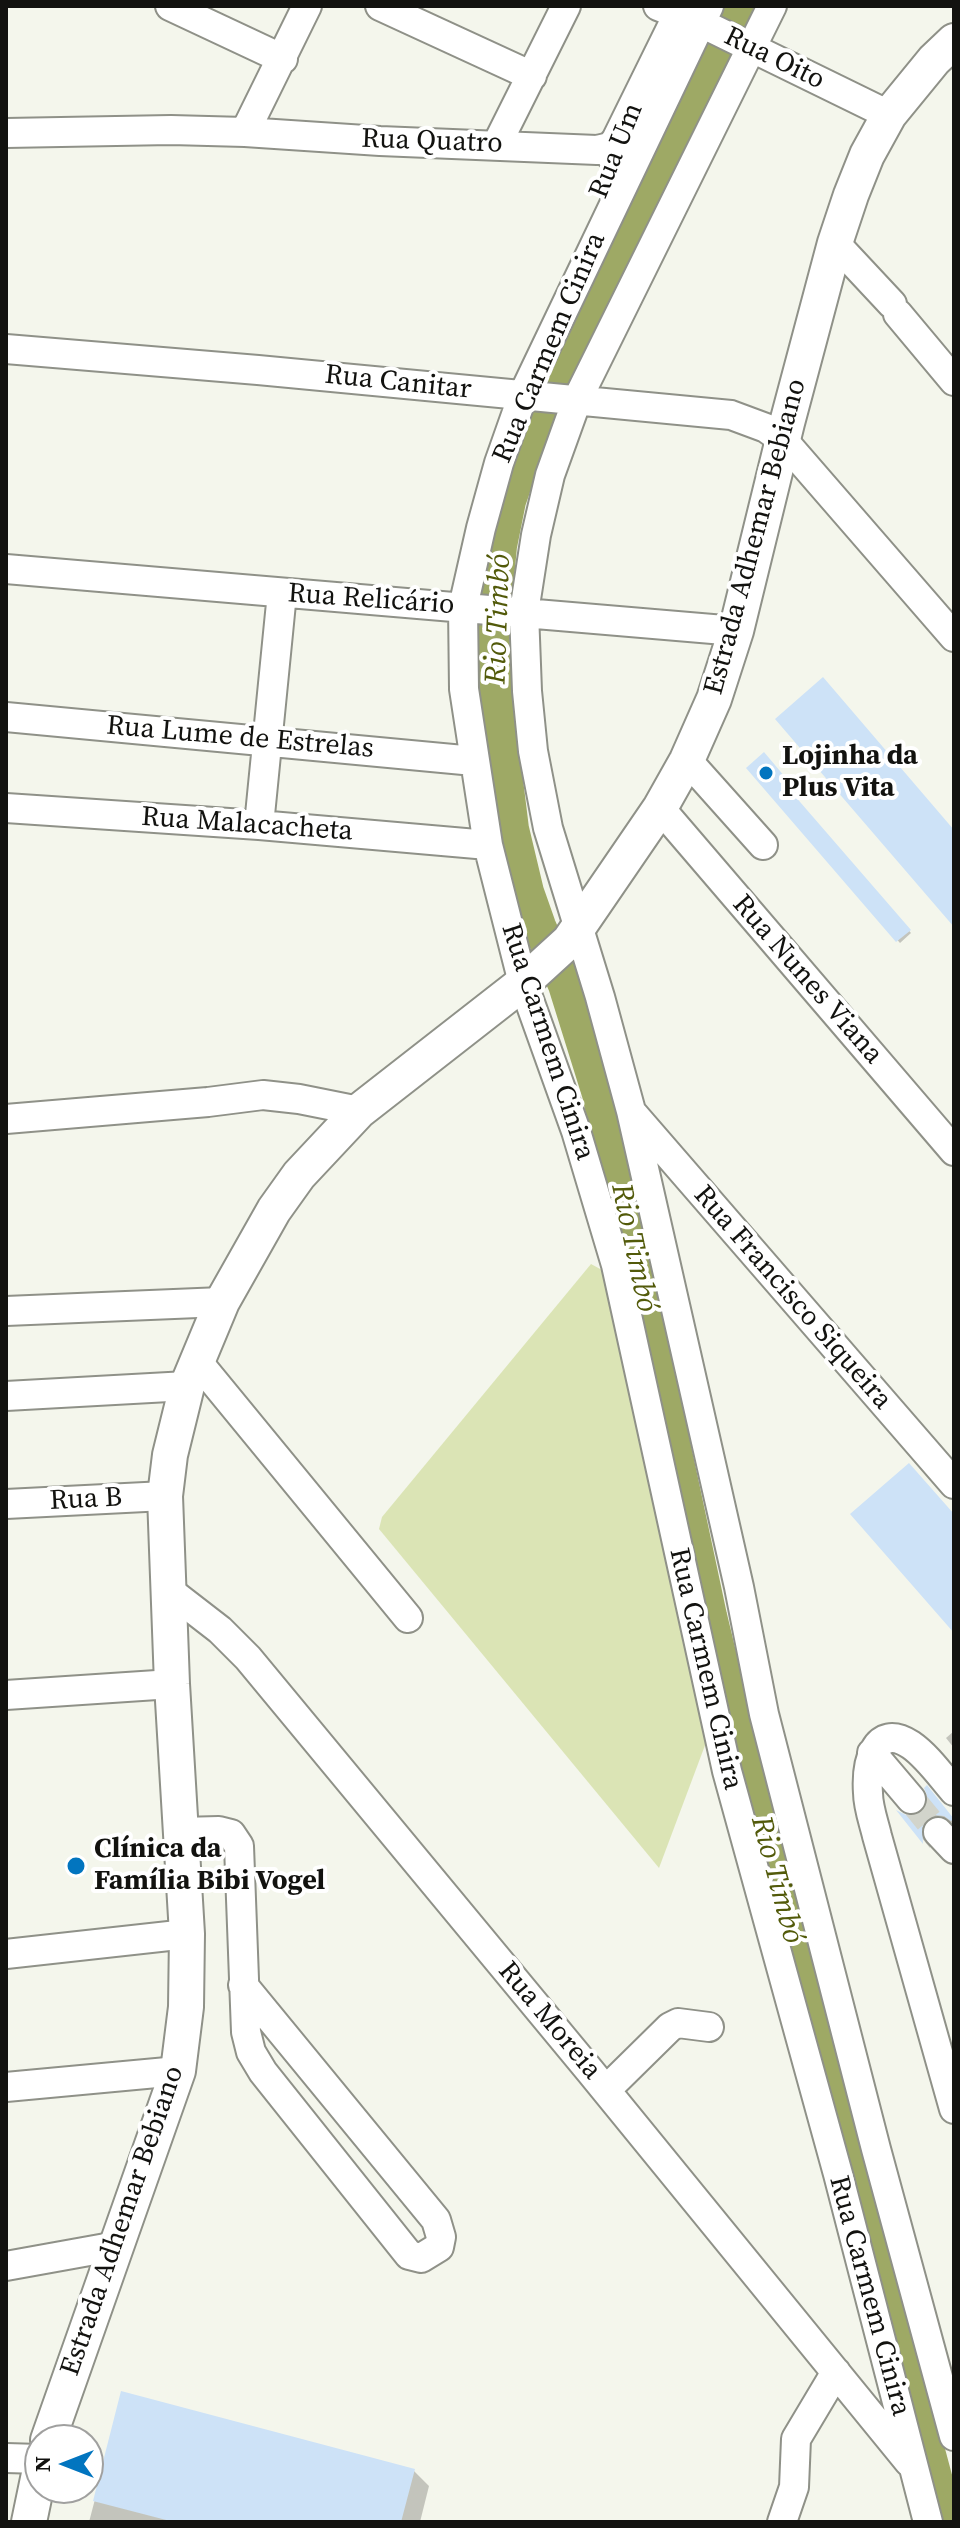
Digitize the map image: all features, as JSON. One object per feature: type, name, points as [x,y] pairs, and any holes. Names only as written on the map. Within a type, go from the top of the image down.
[{"type":"main road","name":"Estrada Adhemar Bebiano","points":[[54,2424],[178,2071],[186,2007],[187,1934],[167,1589],[165,1496],[170,1455],[192,1373],[222,1302],[274,1210],[309,1164],[359,1111],[529,978],[574,935],[660,808],[687,760],[714,699],[736,631],[835,243],[867,155],[889,115],[934,60],[954,41]]},
{"type":"street","points":[[170,6],[283,59]]},
{"type":"street","points":[[245,132],[307,6]]},
{"type":"street","points":[[380,6],[532,76]]},
{"type":"street","points":[[497,144],[566,6]]},
{"type":"street","name":"Rua Carmem Cinira","points":[[772,6],[746,46],[573,399],[550,475],[518,612],[533,751],[548,828],[574,935],[631,1111],[739,1587],[764,1714],[954,2436]]},
{"type":"street","name":"Rua Carmem Cinira","points":[[689,14],[530,396],[499,463],[484,515],[470,608],[464,689],[488,845],[616,1265],[720,1741],[834,2159],[928,2522]]},
{"type":"street","name":"Rua Oito","points":[[689,14],[746,46],[889,115]]},
{"type":"street","name":"Rua Um","points":[[588,256],[591,213],[606,186],[616,140],[689,14]]},
{"type":"street","name":"Rua Quatro","points":[[6,133],[245,132],[597,150],[610,147],[616,140]]},
{"type":"street","points":[[835,243],[954,381]]},
{"type":"street","name":"Rua Canitar","points":[[6,349],[731,415],[766,428],[783,440]]},
{"type":"street","points":[[783,440],[954,637]]},
{"type":"street","name":"Rua Relicário","points":[[6,569],[736,631]]},
{"type":"street","points":[[259,825],[282,593]]},
{"type":"street","name":"Rua Lume de Estrelas","points":[[6,717],[267,739],[474,761]]},
{"type":"street","points":[[687,760],[763,845]]},
{"type":"street","name":"Rua Malacacheta","points":[[6,808],[259,825],[488,845]]},
{"type":"street","name":"Rua Nunes Viana","points":[[660,808],[952,1141]]},
{"type":"street","points":[[6,1102],[19,1118],[263,1095],[359,1111]]},
{"type":"street","name":"Rua Francisco Siqueira","points":[[631,1111],[954,1484]]},
{"type":"street","points":[[6,1311],[222,1302]]},
{"type":"street","points":[[6,1396],[192,1373],[408,1618]]},
{"type":"street","name":"Rua B","points":[[6,1504],[165,1496]]},
{"type":"street","name":"Rua Moreia","points":[[167,1589],[220,1630],[248,1658],[836,2372],[917,2479]]},
{"type":"street","points":[[6,1695],[172,1684]]},
{"type":"street","points":[[954,1791],[914,1747],[899,1739],[887,1738],[878,1743],[872,1753],[868,1793],[877,1836],[954,2109]]},
{"type":"street","points":[[872,1753],[911,1799]]},
{"type":"street","points":[[181,1832],[219,1831],[236,1838],[239,1860],[243,1985],[246,2032],[251,2052],[263,2072],[409,2255],[421,2258],[439,2247],[441,2237],[436,2220],[243,1985]]},
{"type":"street","points":[[6,1954],[187,1934]]},
{"type":"street","points":[[606,2090],[670,2027],[678,2023],[709,2027]]},
{"type":"street","points":[[6,2087],[178,2071]]},
{"type":"street","points":[[6,2266],[117,2246]]},
{"type":"street","points":[[782,2522],[794,2487],[796,2439],[836,2372]]},
{"type":"street","points":[[906,2522],[917,2479]]},
{"type":"green space","points":[[591,1264],[602,1270],[710,1732],[659,1868],[379,1529],[382,1517]]},
{"type":"building","points":[[823,677],[954,830],[954,927],[775,719]]},
{"type":"building","points":[[764,752],[785,777],[781,780],[911,930],[896,942],[746,768]]},
{"type":"building","points":[[909,1463],[954,1514],[954,1633],[850,1514]]},
{"type":"building","points":[[927,1785],[954,1819],[951,1821],[935,1815],[927,1819],[922,1828],[923,1844],[896,1810],[906,1815],[921,1812],[927,1804],[924,1788]]},
{"type":"building","points":[[121,2391],[415,2469],[401,2522],[174,2522],[104,2504],[104,2458]]},
{"type":"waterway","name":"Rio Timbó","points":[[738,6],[527,449],[509,501],[500,546],[492,633],[496,699],[512,829],[527,892],[565,985],[599,1094],[710,1616],[754,1799],[947,2522]]},
{"type":"tunnel","points":[[911,1799],[938,1832]]},
{"type":"place","name":"Lojinha da Plus Vita","points":[[766,773]]},
{"type":"place","name":"Clínica da Família Bibi Vogel","points":[[76,1866]]}]
